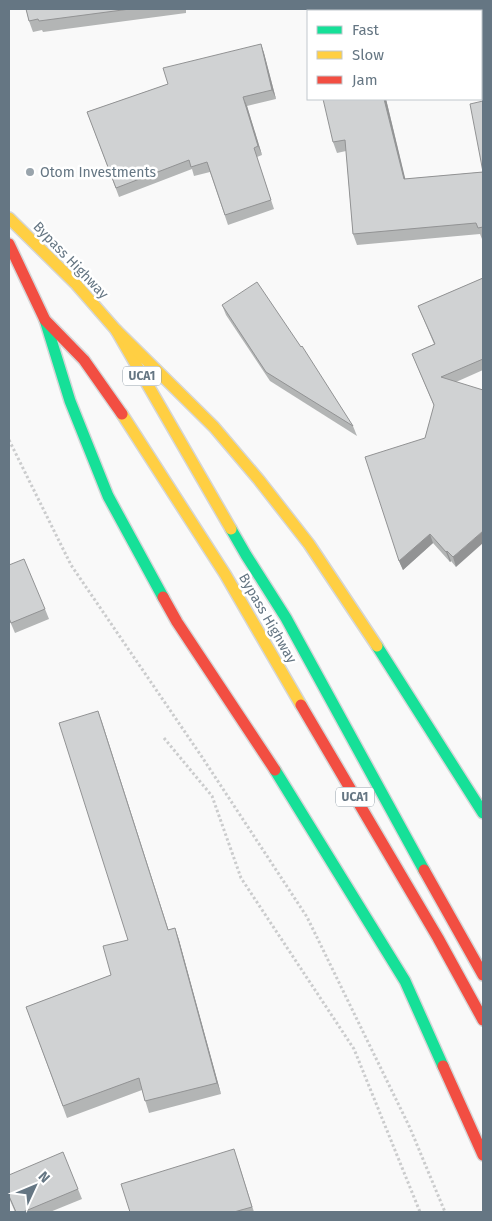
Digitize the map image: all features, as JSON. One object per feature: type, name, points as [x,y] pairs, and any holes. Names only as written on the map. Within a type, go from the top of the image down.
[{"type":"main road","name":"Bypass Highway","points":[[9,218],[75,283],[116,330],[246,555],[286,618],[483,975]]},
{"type":"main road","name":"Bypass Highway","points":[[9,244],[45,320],[84,360],[126,421],[224,574],[433,930],[483,1020]]},
{"type":"main road","points":[[45,320],[70,401],[108,496],[177,622],[271,763],[405,981],[483,1155]]},
{"type":"main road","points":[[116,330],[214,427],[260,480],[309,544],[483,813]]},
{"type":"path","points":[[9,440],[71,565],[202,757],[307,918],[410,1128],[445,1212]]},
{"type":"path","points":[[164,738],[212,796],[241,878],[354,1049],[420,1212]]},
{"type":"building","points":[[26,9],[130,9],[29,21]]},
{"type":"building","points":[[261,44],[272,90],[243,97],[258,146],[254,148],[271,200],[225,215],[207,162],[191,167],[189,160],[116,188],[87,112],[168,84],[163,68]]},
{"type":"building","points":[[323,100],[384,100],[404,179],[483,172],[483,227],[478,228],[476,223],[353,234],[345,140],[333,142]]},
{"type":"building","points":[[483,101],[483,172],[470,104]]},
{"type":"building","points":[[483,278],[483,359],[441,377],[483,390],[483,531],[453,557],[430,534],[399,561],[365,457],[425,438],[434,405],[412,354],[435,344],[418,306]]},
{"type":"building","points":[[257,282],[302,346],[353,426],[266,372],[222,305]]},
{"type":"building","points":[[24,559],[45,609],[11,623],[9,618],[9,565]]},
{"type":"building","points":[[98,711],[168,930],[175,928],[217,1083],[145,1101],[139,1078],[63,1106],[26,1007],[111,975],[103,946],[128,940],[59,723]]},
{"type":"building","points":[[234,1149],[252,1207],[234,1212],[130,1212],[121,1184]]},
{"type":"building","points":[[63,1152],[78,1189],[23,1212],[16,1212],[9,1196],[9,1175]]},
{"type":"traffic: fast","points":[[45,320],[70,401],[108,496],[163,597]]},
{"type":"traffic: fast","points":[[231,529],[286,618],[424,870]]},
{"type":"traffic: fast","points":[[377,646],[483,813]]},
{"type":"traffic: fast","points":[[275,770],[405,981],[443,1066]]},
{"type":"traffic: slow","points":[[9,218],[75,283],[116,330],[231,529]]},
{"type":"traffic: slow","points":[[116,330],[214,427],[259,480],[309,544],[377,646]]},
{"type":"traffic: slow","points":[[122,414],[225,574],[301,705]]},
{"type":"traffic: jam","points":[[9,244],[45,320],[84,360],[122,414]]},
{"type":"traffic: jam","points":[[163,597],[177,622],[275,770]]},
{"type":"traffic: jam","points":[[301,705],[438,938],[483,1020]]},
{"type":"traffic: jam","points":[[424,870],[483,975]]},
{"type":"traffic: jam","points":[[443,1066],[483,1155]]},
{"type":"place","name":"Otom Investments","points":[[30,172]]}]
